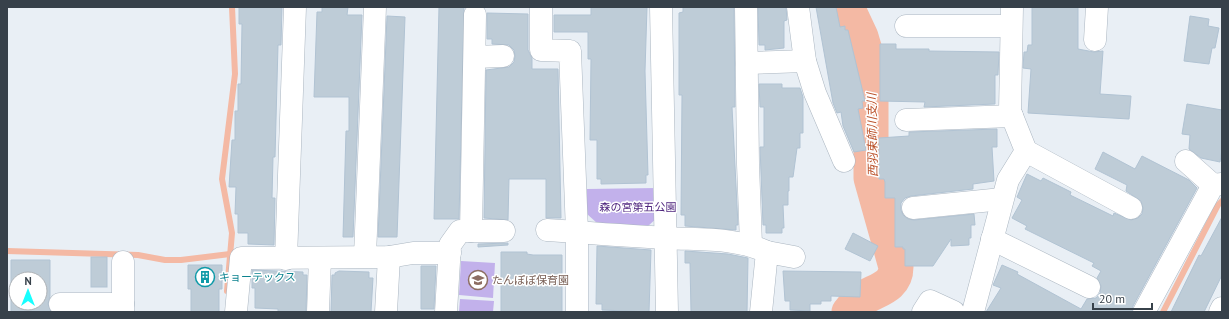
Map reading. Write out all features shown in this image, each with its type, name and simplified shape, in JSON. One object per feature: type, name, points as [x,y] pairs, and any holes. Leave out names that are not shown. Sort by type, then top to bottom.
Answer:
[{"type":"street","points":[[286,259],[295,7]]},
{"type":"street","points":[[365,256],[375,7]]},
{"type":"street","points":[[541,7],[540,50],[570,51],[577,232],[577,312]]},
{"type":"street","points":[[661,7],[667,312]]},
{"type":"street","points":[[746,7],[748,164],[759,248],[761,312]]},
{"type":"street","points":[[798,7],[805,61],[815,93],[844,161]]},
{"type":"street","points":[[1095,40],[1097,7]]},
{"type":"street","points":[[471,231],[475,15]]},
{"type":"street","points":[[906,26],[1012,17],[1010,111],[1026,152],[1131,208]]},
{"type":"street","points":[[475,57],[503,56]]},
{"type":"street","points":[[747,63],[805,61]]},
{"type":"street","points":[[906,120],[1012,116]]},
{"type":"street","points":[[973,312],[1008,180],[1026,152]]},
{"type":"street","points":[[1144,312],[1217,185],[1186,161]]},
{"type":"street","points":[[913,208],[1002,199]]},
{"type":"street","points":[[547,230],[666,238],[706,238],[759,248],[794,257]]},
{"type":"street","points":[[446,312],[450,245],[460,231],[504,231]]},
{"type":"street","points":[[992,239],[1089,287]]},
{"type":"street","points":[[236,312],[241,258],[286,259],[365,256],[389,257],[413,253],[450,253]]},
{"type":"street","points":[[386,312],[389,257]]},
{"type":"street","points":[[318,312],[320,258]]},
{"type":"street","points":[[60,304],[123,308],[123,262]]},
{"type":"street","points":[[923,312],[930,301],[954,312]]},
{"type":"street","points":[[1220,312],[1222,308]]},
{"type":"green space","name":"森の宮第五公園","points":[[657,188],[658,217],[648,226],[597,223],[587,214],[587,189]]},
{"type":"green space","points":[[461,261],[495,263],[493,298],[459,295]]},
{"type":"green space","points":[[460,299],[494,301],[493,312],[459,312]]},
{"type":"building","points":[[239,7],[282,7],[281,45],[278,45],[275,157],[273,157],[272,198],[275,198],[274,245],[248,244],[248,233],[238,233],[238,214],[235,214],[236,187],[229,187],[232,140],[235,140],[235,111],[238,111],[238,84],[241,84],[242,24],[239,24]]},
{"type":"building","points":[[322,7],[348,7],[347,15],[362,15],[353,237],[343,237],[346,131],[349,131],[349,97],[314,97],[317,12],[322,12]]},
{"type":"building","points":[[439,7],[464,7],[459,219],[434,219]]},
{"type":"building","points":[[591,7],[647,7],[645,71],[648,175],[646,175],[646,183],[601,184],[601,179],[597,179],[597,140],[590,140],[591,59],[588,59],[588,32],[554,32],[554,15],[591,15]]},
{"type":"building","points":[[683,7],[734,7],[735,107],[732,107],[738,225],[736,225],[736,230],[685,226],[685,215],[681,215],[682,95],[679,95],[679,13],[683,12]]},
{"type":"building","points":[[758,7],[786,7],[787,20],[784,21],[784,48],[765,50],[765,45],[759,45]]},
{"type":"building","points":[[816,7],[836,7],[840,27],[845,26],[845,30],[848,30],[865,101],[862,101],[863,108],[858,109],[866,150],[854,152],[843,126],[841,112],[837,113],[833,103]]},
{"type":"building","points":[[1032,7],[1078,7],[1078,49],[1094,52],[1103,51],[1100,94],[1131,96],[1129,119],[1028,113],[1031,69],[1023,68],[1024,52],[1027,52],[1028,45],[1032,45]]},
{"type":"building","points":[[487,13],[528,14],[528,50],[532,58],[532,69],[558,69],[561,218],[546,218],[546,179],[509,179],[508,220],[484,218],[486,70],[509,67],[514,62],[515,56],[514,50],[509,45],[492,44],[492,39],[487,39]]},
{"type":"building","points":[[387,16],[405,17],[397,237],[378,237]]},
{"type":"building","points":[[1190,16],[1209,19],[1208,26],[1219,28],[1215,48],[1212,48],[1209,64],[1184,61]]},
{"type":"building","points":[[880,44],[896,44],[896,49],[999,52],[998,75],[995,75],[995,104],[924,107],[925,102],[880,101]]},
{"type":"building","points":[[759,84],[782,84],[782,88],[800,88],[803,97],[803,133],[800,133],[800,148],[797,148],[793,177],[789,177],[788,205],[783,205],[784,228],[782,228],[782,233],[766,233],[766,225],[763,225],[760,147],[764,147],[764,107],[760,107]]},
{"type":"building","points":[[1187,104],[1222,110],[1222,150],[1220,162],[1201,158],[1189,149],[1190,135],[1182,134]]},
{"type":"building","points":[[997,129],[997,147],[992,147],[994,181],[973,184],[973,189],[911,196],[905,198],[901,203],[903,215],[908,219],[914,220],[974,214],[975,225],[971,225],[971,238],[969,238],[969,245],[951,246],[951,239],[933,266],[905,266],[905,249],[903,249],[903,247],[895,247],[895,198],[885,198],[885,182],[884,179],[879,179],[879,138],[909,136],[909,132]]},
{"type":"building","points":[[1103,152],[1135,169],[1142,156],[1189,180],[1197,188],[1133,306],[1132,312],[986,312],[1001,288],[993,285],[1002,265],[1018,272],[1017,274],[1081,309],[1087,299],[1096,298],[1100,293],[1101,286],[1097,278],[1101,271],[1092,266],[1094,263],[1025,229],[1027,226],[1012,218],[1022,200],[1017,197],[1027,174],[1041,181],[1043,178],[1071,192],[1070,195],[1113,216],[1114,213],[1131,220],[1138,218],[1142,214],[1143,208],[1141,201],[1126,191],[1127,185],[1095,169]]},
{"type":"building","points":[[1222,217],[1222,275],[1204,312],[1171,312],[1199,255],[1201,256]]},
{"type":"building","points":[[853,233],[878,246],[870,261],[845,249]]},
{"type":"building","points":[[508,243],[508,245],[478,247],[478,244]]},
{"type":"building","points":[[597,246],[651,250],[649,312],[602,310],[602,304],[596,304]]},
{"type":"building","points":[[685,251],[728,254],[748,258],[747,312],[691,312],[690,263],[685,263]]},
{"type":"building","points":[[501,252],[527,252],[527,254],[533,255],[562,255],[562,312],[501,312]]},
{"type":"building","points":[[91,257],[107,257],[107,287],[91,287]]},
{"type":"building","points":[[11,260],[50,260],[50,296],[48,304],[48,271],[11,271]]},
{"type":"building","points":[[188,265],[222,265],[222,289],[219,289],[219,312],[191,312],[191,289],[188,289]]},
{"type":"building","points":[[421,266],[436,266],[434,309],[421,309]]},
{"type":"building","points":[[252,270],[303,272],[303,275],[307,275],[306,312],[278,312],[278,309],[255,308],[255,288],[252,288]]},
{"type":"building","points":[[339,271],[369,272],[369,278],[373,278],[371,312],[331,312],[332,275],[335,275],[335,273]]},
{"type":"building","points":[[783,271],[861,272],[860,297],[831,296],[831,301],[821,301],[821,304],[810,304],[810,311],[790,310],[790,301],[785,301]]},
{"type":"building","points":[[48,304],[51,312],[11,311],[48,311]]},
{"type":"waterway","points":[[227,291],[232,233],[222,179],[235,74],[232,7]]},
{"type":"waterway","name":"西羽束師川支川","points":[[847,7],[861,37],[871,71],[871,178],[896,267],[895,275],[887,285],[863,298],[849,312]]},
{"type":"waterway","points":[[1163,312],[1218,205],[1222,201]]},
{"type":"waterway","points":[[7,251],[138,255],[165,260],[181,260],[230,254]]},
{"type":"place","name":"キョーテックス","points":[[205,277]]},
{"type":"place","name":"たんぽぽ保育園","points":[[478,280]]}]
